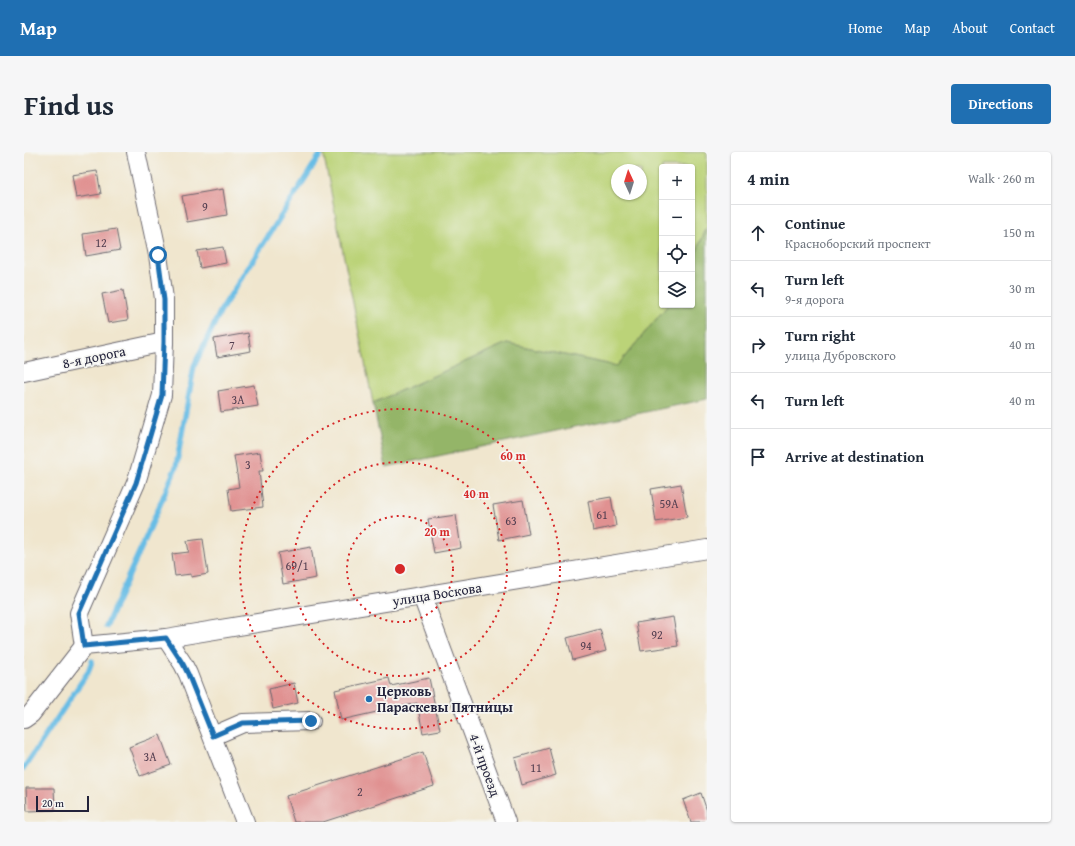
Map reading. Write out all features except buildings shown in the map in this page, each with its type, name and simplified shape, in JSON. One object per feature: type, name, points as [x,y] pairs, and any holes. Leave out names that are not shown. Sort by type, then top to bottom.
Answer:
[{"type":"street","points":[[24,719],[31,714],[84,646],[79,613],[136,483],[162,395],[164,300],[158,255],[136,152]]},
{"type":"street","name":"8-я дорога","points":[[24,372],[164,342]]},
{"type":"street","name":"улица Воскова","points":[[84,646],[166,638],[707,549]]},
{"type":"street","name":"4-й проезд","points":[[422,596],[506,822]]},
{"type":"street","points":[[166,638],[186,669],[245,822]]},
{"type":"street","points":[[213,736],[243,723],[311,721]]},
{"type":"green space","points":[[323,152],[707,152],[707,227],[695,255],[695,164],[659,164],[659,308],[665,308],[617,366],[507,343],[373,403]]},
{"type":"green space","points":[[707,227],[707,399],[386,467],[373,403],[507,343],[617,366],[665,308],[695,308],[695,255]]},
{"type":"waterway","points":[[106,626],[176,467],[194,366],[221,310],[322,152]]},
{"type":"waterway","points":[[24,768],[88,672],[92,661]]},
{"type":"place","name":"Церковь Параскевы Пятницы","points":[[369,699]]},
{"type":"route","points":[[158,255],[164,300],[162,395],[136,483],[79,613],[84,646],[166,638],[188,674],[213,736],[243,723],[311,721]]}]
